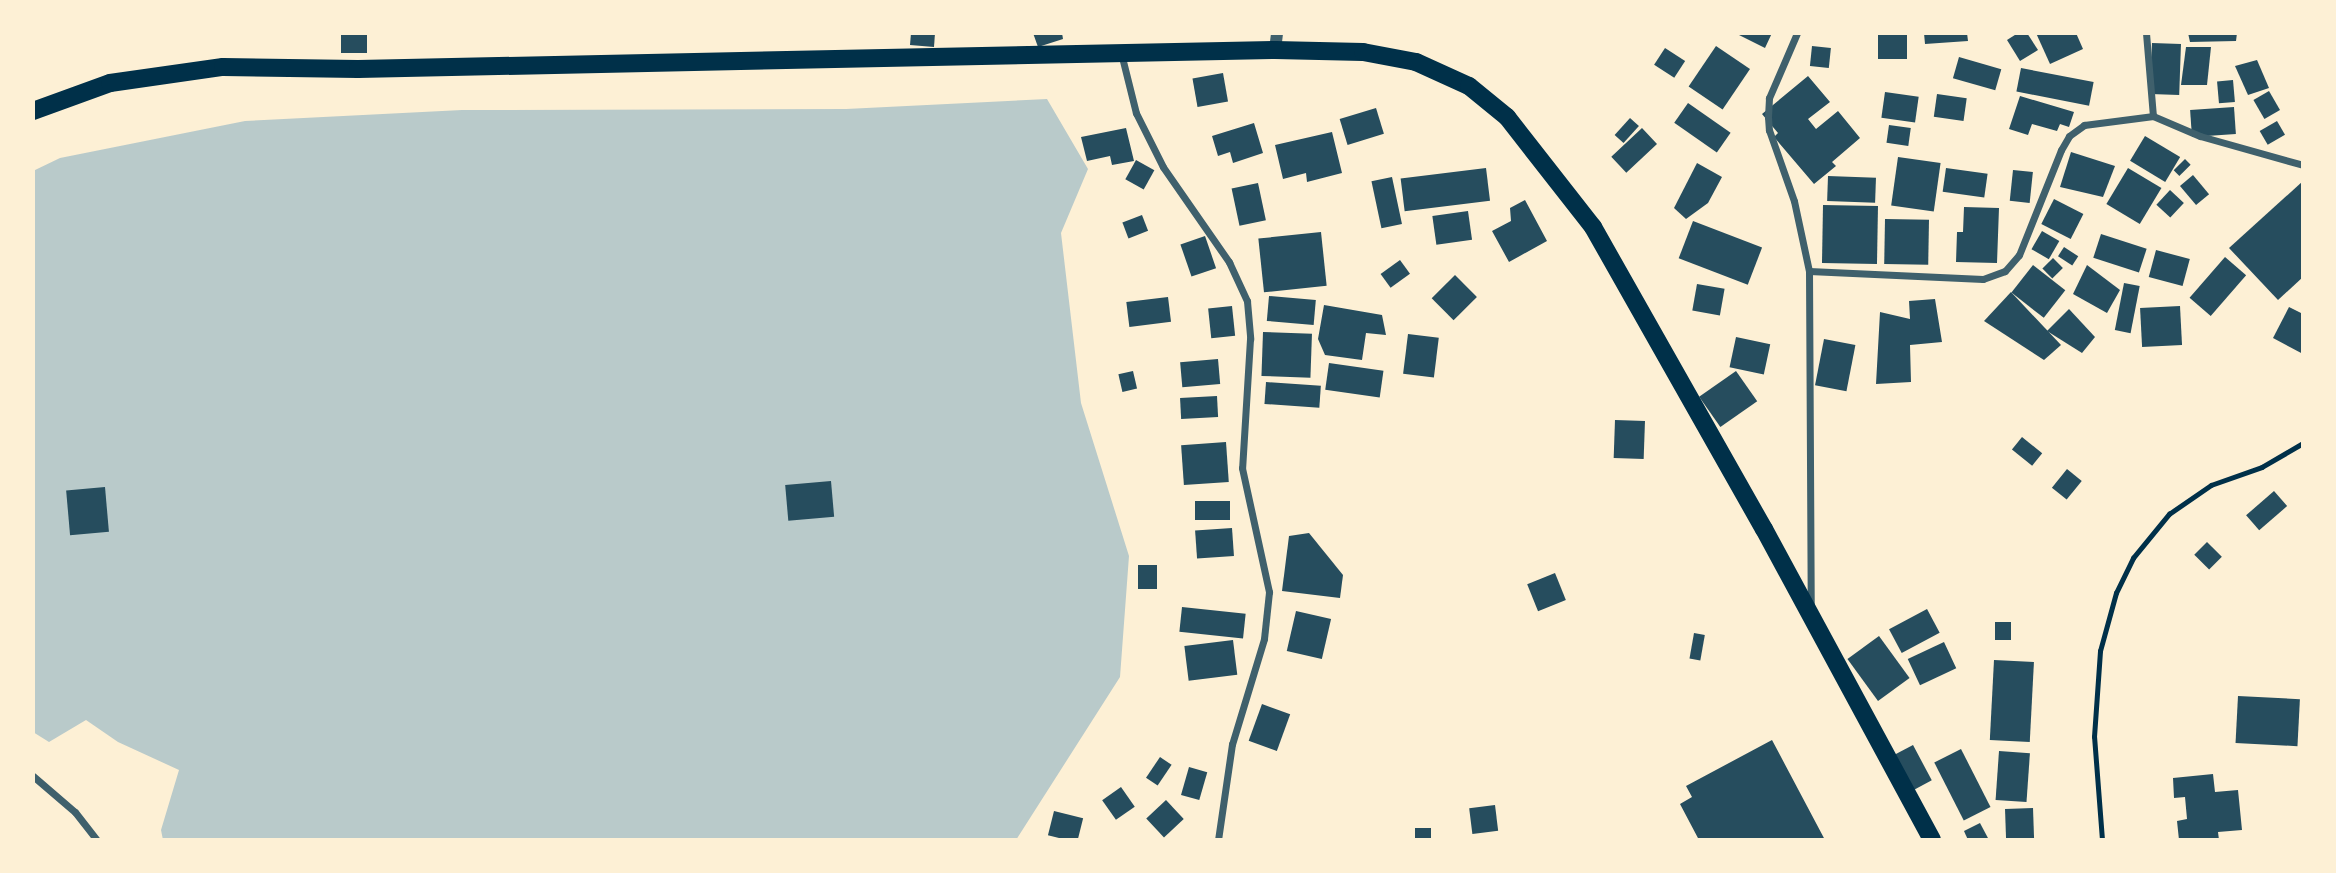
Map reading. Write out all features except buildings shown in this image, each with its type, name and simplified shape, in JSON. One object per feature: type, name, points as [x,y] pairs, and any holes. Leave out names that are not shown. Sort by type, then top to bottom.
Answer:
[{"type":"main road","points":[[33,111],[110,83],[223,67],[358,69],[1121,53],[1276,42],[1363,52],[1416,62],[1469,86],[1507,117],[1592,227],[1765,529],[1811,620],[1932,840]]},
{"type":"street","points":[[1797,33],[1769,98],[1768,117],[1769,130],[1794,201],[1809,271],[1811,620]]},
{"type":"street","points":[[2146,33],[2153,116]]},
{"type":"street","points":[[1121,53],[1136,113],[1163,167],[1229,262],[1247,301],[1250,339],[1242,468],[1269,593],[1264,639],[1232,744],[1218,840]]},
{"type":"street","points":[[1809,271],[1983,279],[2005,271],[2019,255],[2069,136],[2084,125],[2153,116],[2200,136],[2303,165]]},
{"type":"street","points":[[33,776],[75,812],[97,840]]},
{"type":"path","points":[[2102,840],[2094,737],[2100,651],[2116,593],[2133,558],[2169,514],[2211,485],[2262,467],[2303,443]]},
{"type":"shaded area","points":[[1047,99],[1088,169],[1061,233],[1081,403],[1129,556],[1120,677],[1016,840],[163,840],[161,830],[179,770],[118,742],[86,720],[49,742],[33,732],[33,171],[60,158],[245,121],[462,110],[846,109]]}]
